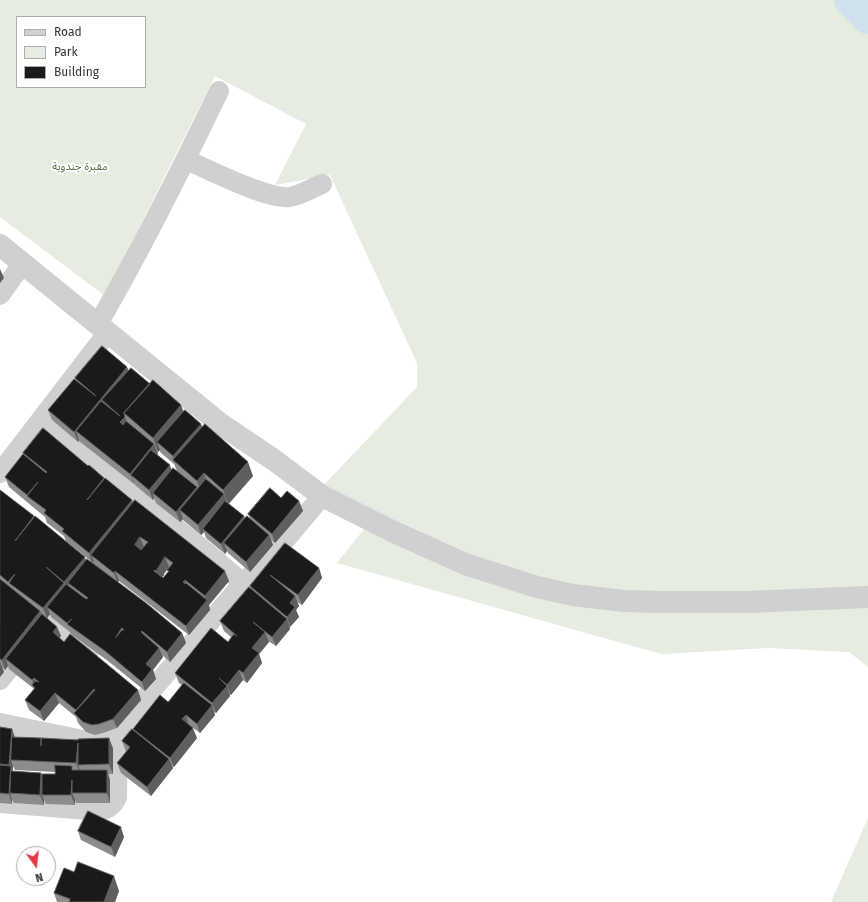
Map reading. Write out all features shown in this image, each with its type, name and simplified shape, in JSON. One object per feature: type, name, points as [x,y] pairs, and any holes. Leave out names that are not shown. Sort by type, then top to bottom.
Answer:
[{"type":"street","points":[[0,473],[40,422],[103,328],[122,282],[186,160],[219,91]]},
{"type":"street","points":[[186,160],[231,180],[275,195],[290,197],[322,184]]},
{"type":"street","points":[[0,245],[222,425],[274,460],[322,496],[392,531],[464,564],[537,587],[624,601],[747,602],[868,597]]},
{"type":"street","points":[[0,296],[23,263]]},
{"type":"street","points":[[40,422],[139,508],[200,547],[243,583]]},
{"type":"street","points":[[0,803],[100,811],[107,810],[115,802],[117,797],[118,730],[138,694],[185,639],[281,545],[322,496]]},
{"type":"street","points":[[2,672],[77,582]]},
{"type":"street","points":[[0,585],[101,665]]},
{"type":"street","points":[[0,723],[88,741],[104,737],[118,730]]},
{"type":"green space","name":"مقبرة جندوبة","points":[[0,0],[868,0],[868,667],[849,652],[768,648],[661,654],[337,563],[372,519],[320,489],[417,387],[417,363],[330,175],[275,185],[306,124],[215,76],[105,296],[0,217]]},
{"type":"green space","points":[[868,818],[868,902],[831,902]]},
{"type":"building","points":[[102,346],[127,367],[74,432],[48,410],[74,379],[96,396],[75,378]]},
{"type":"building","points":[[131,368],[150,384],[124,413],[125,417],[120,422],[123,425],[126,421],[154,444],[130,474],[76,431],[101,401],[120,416],[102,400]]},
{"type":"building","points":[[153,380],[181,405],[153,438],[124,413]]},
{"type":"building","points":[[185,410],[201,424],[173,456],[157,442]]},
{"type":"building","points":[[205,424],[248,462],[223,490],[204,473],[197,481],[173,460]]},
{"type":"building","points":[[43,428],[104,478],[87,500],[105,478],[132,500],[89,553],[62,531],[64,529],[44,513],[46,510],[27,496],[38,482],[27,495],[5,477],[23,454],[46,473],[47,472],[23,453]]},
{"type":"building","points":[[151,450],[170,465],[149,490],[131,475]]},
{"type":"building","points":[[173,468],[197,487],[176,512],[153,493]]},
{"type":"building","points":[[206,479],[224,494],[198,525],[180,510]]},
{"type":"building","points":[[270,488],[281,498],[287,491],[299,501],[272,534],[248,514]]},
{"type":"building","points":[[0,490],[34,516],[15,541],[35,516],[85,557],[64,582],[46,567],[64,583],[43,608],[9,583],[15,574],[8,582],[0,575]]},
{"type":"building","points":[[135,500],[225,571],[205,596],[185,580],[183,582],[207,600],[186,626],[115,571],[114,573],[91,555]],"holes":[[[140,537],[148,542],[141,550],[135,545]],[[165,557],[173,563],[163,578],[154,570],[156,571]]]},
{"type":"building","points":[[225,501],[244,516],[221,544],[203,529]]},
{"type":"building","points":[[247,516],[269,535],[246,562],[224,543]]},
{"type":"building","points":[[285,543],[319,568],[298,595],[270,575],[295,596],[290,603],[295,607],[287,617],[250,586]]},
{"type":"building","points":[[87,559],[146,603],[182,633],[167,652],[142,631],[141,632],[159,648],[146,664],[152,669],[142,682],[105,651],[67,624],[72,619],[67,623],[47,607],[66,584],[86,599],[88,598],[68,583]]},
{"type":"building","points":[[0,579],[40,611],[2,660],[0,659]]},
{"type":"building","points":[[249,587],[287,619],[272,637],[253,622],[265,632],[252,648],[259,653],[243,673],[239,670],[227,685],[219,678],[227,686],[212,703],[175,673],[211,628],[228,642],[234,634],[237,636],[220,621]]},
{"type":"building","points":[[42,614],[57,627],[53,632],[64,642],[70,634],[138,690],[113,719],[92,725],[83,722],[74,713],[95,690],[94,689],[76,710],[55,693],[40,711],[25,700],[35,688],[32,685],[35,681],[39,682],[34,678],[32,680],[6,659]]},
{"type":"building","points":[[184,683],[212,705],[197,724],[186,715],[182,719],[193,728],[170,758],[133,729],[160,695],[168,702]]},
{"type":"building","points":[[0,727],[12,729],[9,765],[0,764]]},
{"type":"building","points":[[132,729],[169,759],[147,787],[117,763],[130,747],[122,741]]},
{"type":"building","points":[[12,737],[78,740],[109,738],[109,764],[78,765],[78,743],[76,763],[11,760]]},
{"type":"building","points":[[0,765],[11,766],[9,794],[0,793]]},
{"type":"building","points":[[55,765],[72,766],[72,770],[107,770],[107,793],[72,793],[72,780],[71,795],[42,795],[42,774],[55,774]]},
{"type":"building","points":[[11,771],[41,773],[40,795],[10,793]]},
{"type":"building","points":[[88,811],[121,827],[111,847],[78,831]]},
{"type":"building","points":[[78,862],[114,876],[104,902],[69,902],[70,899],[54,893],[64,868],[74,872]]},
{"type":"waterway","points":[[851,0],[868,17]]}]
